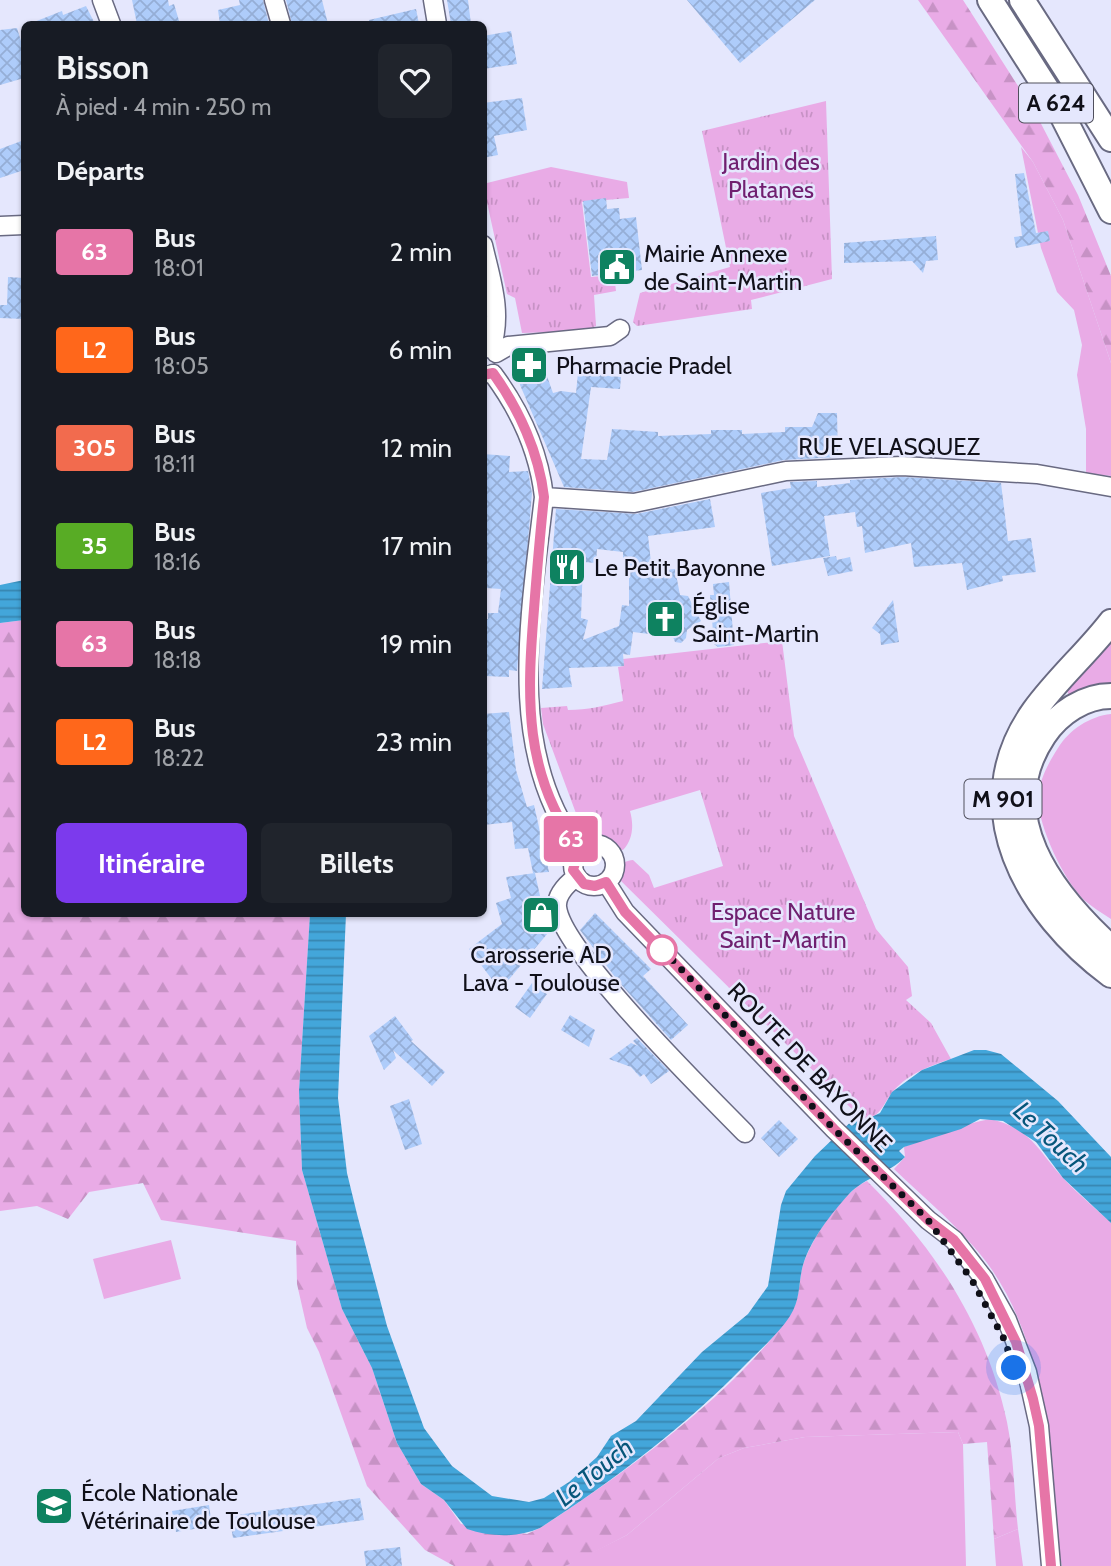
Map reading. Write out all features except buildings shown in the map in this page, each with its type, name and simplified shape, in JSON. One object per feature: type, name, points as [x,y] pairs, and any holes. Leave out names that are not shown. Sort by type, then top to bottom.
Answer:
[{"type":"highway","name":"A 624","points":[[990,0],[1059,107],[1111,211]]},
{"type":"highway","name":"A 624","points":[[1023,0],[1111,139]]},
{"type":"highway","name":"M 901","points":[[1111,622],[1034,711],[1007,762],[1002,791],[1006,829],[1017,861],[1035,894],[1071,941],[1111,975]]},
{"type":"highway","name":"M 901","points":[[1111,696],[1082,703],[1061,715],[1031,754],[1022,786],[1024,821],[1036,855],[1059,893],[1111,948]]},
{"type":"street","points":[[102,0],[110,21]]},
{"type":"street","points":[[274,0],[280,21]]},
{"type":"street","points":[[433,0],[436,21]]},
{"type":"street","points":[[0,226],[21,225]]},
{"type":"street","points":[[487,264],[497,311],[497,328],[490,350]]},
{"type":"street","points":[[490,350],[610,336],[620,329]]},
{"type":"street","points":[[490,350],[500,364],[488,374],[532,445],[544,497],[529,670],[530,730],[559,822],[579,849]]},
{"type":"street","name":"RUE VELASQUEZ","points":[[544,497],[634,503],[786,471],[902,466],[1037,474],[1111,487]]},
{"type":"street","points":[[596,844],[611,853],[615,867],[606,882],[590,886],[576,877],[573,863],[579,849],[596,844]]},
{"type":"street","points":[[576,877],[559,895],[557,905],[560,917],[574,941],[608,987],[746,1133]]},
{"type":"street","name":"ROUTE DE BAYONNE","points":[[606,882],[625,912],[834,1129],[928,1220],[954,1240],[985,1279],[1020,1352],[1039,1426],[1051,1566]]},
{"type":"street","name":"ROUTE DE BAYONNE","points":[[928,1220],[972,1280],[1004,1339],[1014,1368],[1030,1441],[1041,1566]]},
{"type":"green space","points":[[918,0],[963,0],[1036,114],[1078,195],[1111,276],[1111,363],[1063,220],[1033,162]]},
{"type":"green space","name":"Jardin des Platanes","points":[[826,101],[832,279],[751,300],[752,309],[637,326],[633,322],[640,293],[730,267],[702,131]]},
{"type":"green space","points":[[1021,147],[1033,162],[1063,220],[1111,363],[1111,476],[1086,473],[1086,429],[1077,375],[1082,345],[1074,310],[1057,292],[1041,248]]},
{"type":"green space","points":[[551,167],[627,182],[629,198],[582,202],[591,277],[614,275],[616,291],[594,295],[596,326],[584,331],[522,333],[515,298],[507,294],[487,202],[487,183]]},
{"type":"green space","points":[[21,620],[21,917],[310,917],[299,1091],[302,1170],[342,1309],[372,1368],[397,1443],[421,1484],[444,1500],[461,1524],[527,1534],[540,1528],[639,1460],[705,1406],[736,1377],[787,1319],[796,1301],[805,1258],[811,1246],[837,1207],[867,1181],[915,1234],[936,1262],[972,1322],[986,1354],[1007,1422],[1018,1529],[994,1539],[987,1442],[963,1444],[958,1432],[805,1437],[744,1448],[719,1458],[627,1535],[565,1566],[454,1566],[425,1550],[367,1486],[319,1352],[307,1328],[297,1284],[296,1241],[161,1220],[143,1183],[89,1192],[68,1219],[37,1206],[0,1211],[0,623]]},
{"type":"green space","points":[[1111,638],[1111,687],[1070,699],[1066,687]]},
{"type":"green space","name":"Espace Nature Saint-Martin","points":[[782,641],[794,736],[876,929],[908,967],[912,996],[906,1000],[931,1023],[951,1059],[922,1070],[903,1082],[878,1113],[868,1120],[862,1119],[620,880],[623,864],[633,860],[649,875],[654,888],[723,866],[700,790],[630,811],[632,832],[623,850],[592,839],[584,835],[543,724],[541,708],[567,706],[568,710],[582,709],[623,701],[618,667],[624,666],[623,659]]},
{"type":"green space","points":[[1111,714],[1111,919],[1084,900],[1068,880],[1047,838],[1038,798],[1045,772],[1063,741],[1088,721]]},
{"type":"green space","points":[[990,1119],[1013,1127],[1029,1138],[1069,1184],[1111,1223],[1111,1566],[1062,1566],[1047,1423],[1035,1369],[1017,1316],[991,1268],[974,1247],[894,1169],[905,1157],[904,1147]]},
{"type":"green space","points":[[171,1240],[181,1279],[104,1299],[93,1259]]},
{"type":"green space","points":[[958,1432],[963,1444],[966,1566],[565,1566],[627,1535],[719,1458],[744,1448],[805,1437]]},
{"type":"green space","points":[[1018,1529],[1023,1566],[996,1566],[994,1539]]},
{"type":"water","points":[[21,581],[21,620],[0,623],[0,585]]},
{"type":"water","name":"Le Touch","points":[[310,917],[346,917],[338,1098],[347,1173],[357,1214],[387,1326],[424,1428],[452,1466],[492,1496],[529,1502],[544,1498],[569,1482],[597,1457],[611,1436],[636,1421],[702,1352],[748,1314],[768,1286],[781,1205],[786,1191],[815,1156],[858,1115],[865,1120],[880,1113],[892,1092],[922,1070],[974,1050],[1001,1054],[1058,1101],[1111,1157],[1111,1223],[1063,1178],[1036,1142],[1003,1121],[980,1119],[961,1129],[904,1147],[899,1151],[905,1157],[855,1188],[829,1218],[807,1255],[796,1303],[790,1316],[724,1386],[622,1471],[540,1528],[522,1534],[485,1534],[467,1529],[444,1500],[421,1484],[397,1443],[372,1368],[342,1309],[302,1170],[299,1091]]},
{"type":"bus line","name":"63","points":[[487,375],[493,373],[502,385],[529,437],[541,471],[544,497],[529,670],[530,730],[545,785],[559,822],[579,849],[573,863],[576,877],[590,886],[606,882],[625,912],[834,1129],[928,1220],[954,1240],[985,1279],[1007,1320],[1027,1372],[1039,1426],[1046,1533],[1051,1566]]},
{"type":"place","name":"Mairie Annexe de Saint-Martin","points":[[617,267]]},
{"type":"place","name":"Pharmacie Pradel","points":[[529,365]]},
{"type":"place","name":"Le Petit Bayonne","points":[[567,567]]},
{"type":"place","name":"Église Saint-Martin","points":[[665,619]]},
{"type":"place","name":"Carosserie AD Lava - Toulouse","points":[[541,915]]},
{"type":"place","name":"École Nationale Vétérinaire de Toulouse","points":[[54,1506]]},
{"type":"route","points":[[662,950],[659,946],[834,1129],[928,1220],[972,1280],[1004,1339],[1014,1368]]}]
